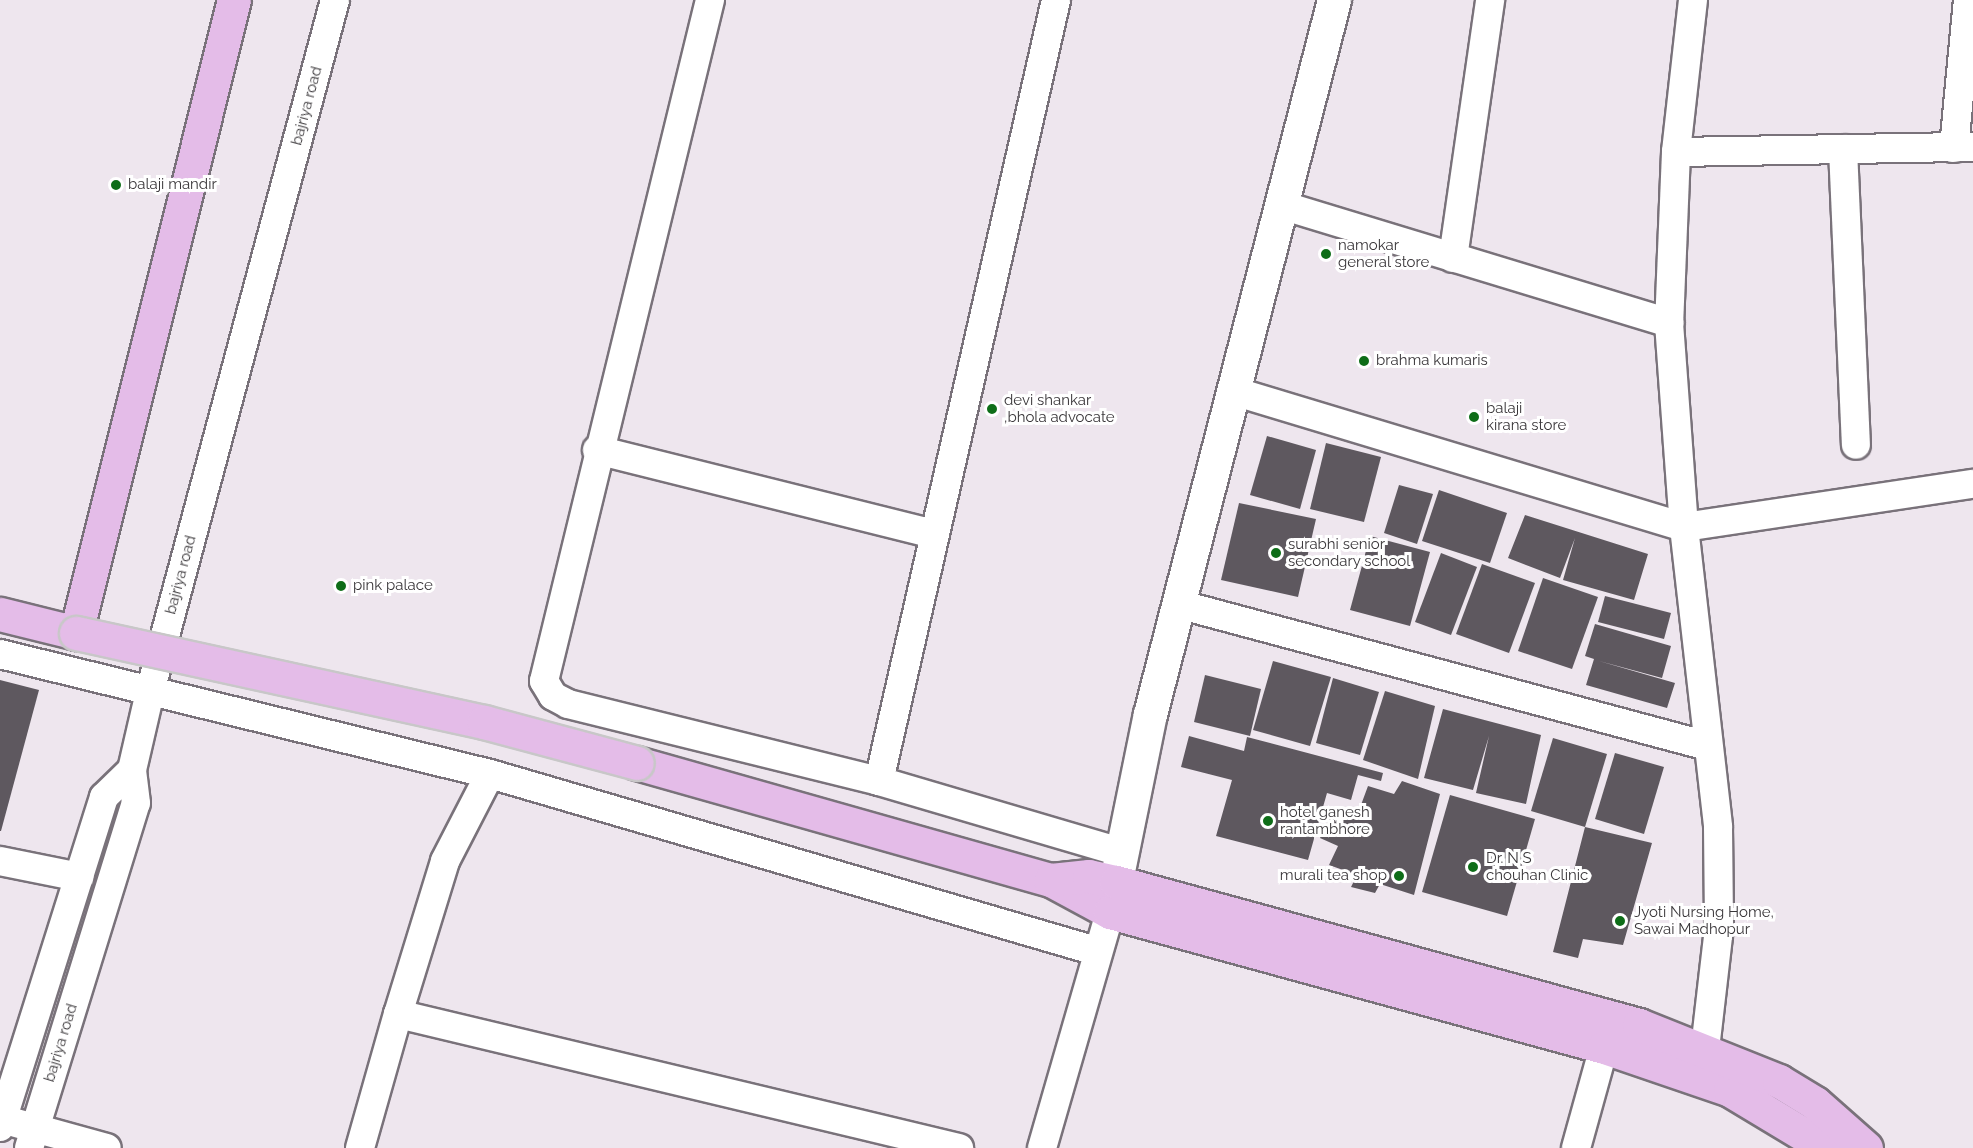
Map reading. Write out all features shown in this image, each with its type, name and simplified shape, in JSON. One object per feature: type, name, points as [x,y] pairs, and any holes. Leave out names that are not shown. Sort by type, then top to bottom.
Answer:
[{"type":"highway","points":[[76,633],[234,0]]},
{"type":"highway","points":[[0,614],[76,633],[484,722],[1051,880],[1089,876],[1116,882],[1538,995],[1705,1049],[1779,1081],[1823,1109],[1866,1148]]},
{"type":"highway","points":[[1116,882],[1730,1090],[1826,1148]]},
{"type":"street","name":"bajriya road","points":[[32,1138],[136,803],[132,770],[151,688],[335,0]]},
{"type":"street","points":[[710,0],[545,661],[544,681],[554,696],[879,781],[1116,882]]},
{"type":"street","points":[[879,781],[1056,0]]},
{"type":"street","points":[[1042,1148],[1116,882],[1178,604],[1334,0]]},
{"type":"street","points":[[1453,258],[1490,0]]},
{"type":"street","points":[[1693,0],[1676,152],[1669,323],[1684,527],[1704,745],[1718,827],[1719,917],[1705,1049]]},
{"type":"street","points":[[1676,152],[1963,147],[1968,0]]},
{"type":"street","points":[[1844,149],[1856,445]]},
{"type":"street","points":[[1281,205],[1669,323]]},
{"type":"street","points":[[1233,391],[1684,527],[1973,484]]},
{"type":"street","points":[[597,450],[935,534]]},
{"type":"street","points":[[1178,604],[1704,745]]},
{"type":"street","points":[[0,654],[151,688],[490,774],[1096,951]]},
{"type":"street","points":[[107,1148],[32,1138],[1,1123],[104,796],[132,770]]},
{"type":"street","points":[[360,1148],[445,861],[490,774]]},
{"type":"street","points":[[0,861],[79,877]]},
{"type":"street","points":[[398,1014],[959,1148]]},
{"type":"street","points":[[1576,1148],[1604,1047]]},
{"type":"building","points":[[1267,436],[1316,450],[1300,509],[1250,495]]},
{"type":"building","points":[[1326,443],[1381,457],[1364,522],[1310,509]]},
{"type":"building","points":[[1399,485],[1433,494],[1417,544],[1384,533]]},
{"type":"building","points":[[1439,490],[1507,513],[1490,563],[1422,541]]},
{"type":"building","points":[[1239,503],[1316,519],[1298,597],[1221,580]]},
{"type":"building","points":[[1525,515],[1648,554],[1634,600],[1563,580],[1575,538],[1560,578],[1508,558]]},
{"type":"building","points":[[1370,536],[1430,552],[1410,626],[1350,610]]},
{"type":"building","points":[[1441,553],[1477,567],[1451,635],[1415,622]]},
{"type":"building","points":[[1482,564],[1535,583],[1509,653],[1456,634]]},
{"type":"building","points":[[1543,578],[1598,597],[1572,669],[1518,651]]},
{"type":"building","points":[[1605,596],[1671,613],[1664,639],[1598,622]]},
{"type":"building","points":[[1595,624],[1671,646],[1662,678],[1599,661],[1675,683],[1667,708],[1586,685],[1594,659],[1585,656]]},
{"type":"building","points":[[1273,661],[1331,677],[1310,746],[1253,730]]},
{"type":"building","points":[[1205,675],[1261,689],[1250,736],[1194,722]]},
{"type":"building","points":[[1333,678],[1379,692],[1360,755],[1316,743]]},
{"type":"building","points":[[0,680],[39,690],[1,831],[0,831]]},
{"type":"building","points":[[1385,691],[1435,706],[1418,779],[1363,760]]},
{"type":"building","points":[[1443,709],[1541,735],[1526,804],[1476,793],[1489,736],[1473,790],[1424,778]]},
{"type":"building","points":[[1189,736],[1244,751],[1247,737],[1383,773],[1381,781],[1358,775],[1351,800],[1327,793],[1308,860],[1216,836],[1232,780],[1181,767]]},
{"type":"building","points":[[1553,738],[1607,754],[1585,827],[1531,811]]},
{"type":"building","points":[[1615,753],[1664,767],[1644,834],[1595,819]]},
{"type":"building","points":[[1402,781],[1440,794],[1414,895],[1380,884],[1375,893],[1351,887],[1357,875],[1329,865],[1338,846],[1320,838],[1334,808],[1358,813],[1368,786],[1394,794]]},
{"type":"building","points":[[1450,795],[1535,819],[1507,916],[1422,892]]},
{"type":"building","points":[[1585,827],[1652,843],[1623,945],[1583,939],[1578,958],[1553,952]]},
{"type":"place","name":"balaji mandir","points":[[116,185]]},
{"type":"place","name":"namokar general store","points":[[1326,254]]},
{"type":"place","name":"brahma kumaris","points":[[1364,361]]},
{"type":"place","name":"devi shankar ,bhola advocate","points":[[992,409]]},
{"type":"place","name":"balaji kirana store","points":[[1474,417]]},
{"type":"place","name":"surabhi senior secondary school","points":[[1276,553]]},
{"type":"place","name":"pink palace","points":[[341,586]]},
{"type":"place","name":"hotel ganesh rantambhore","points":[[1268,821]]},
{"type":"place","name":"Dr. N S chouhan Clinic","points":[[1473,867]]},
{"type":"place","name":"murali tea shop","points":[[1399,876]]},
{"type":"place","name":"Jyoti Nursing Home, Sawai Madhopur","points":[[1620,921]]}]
